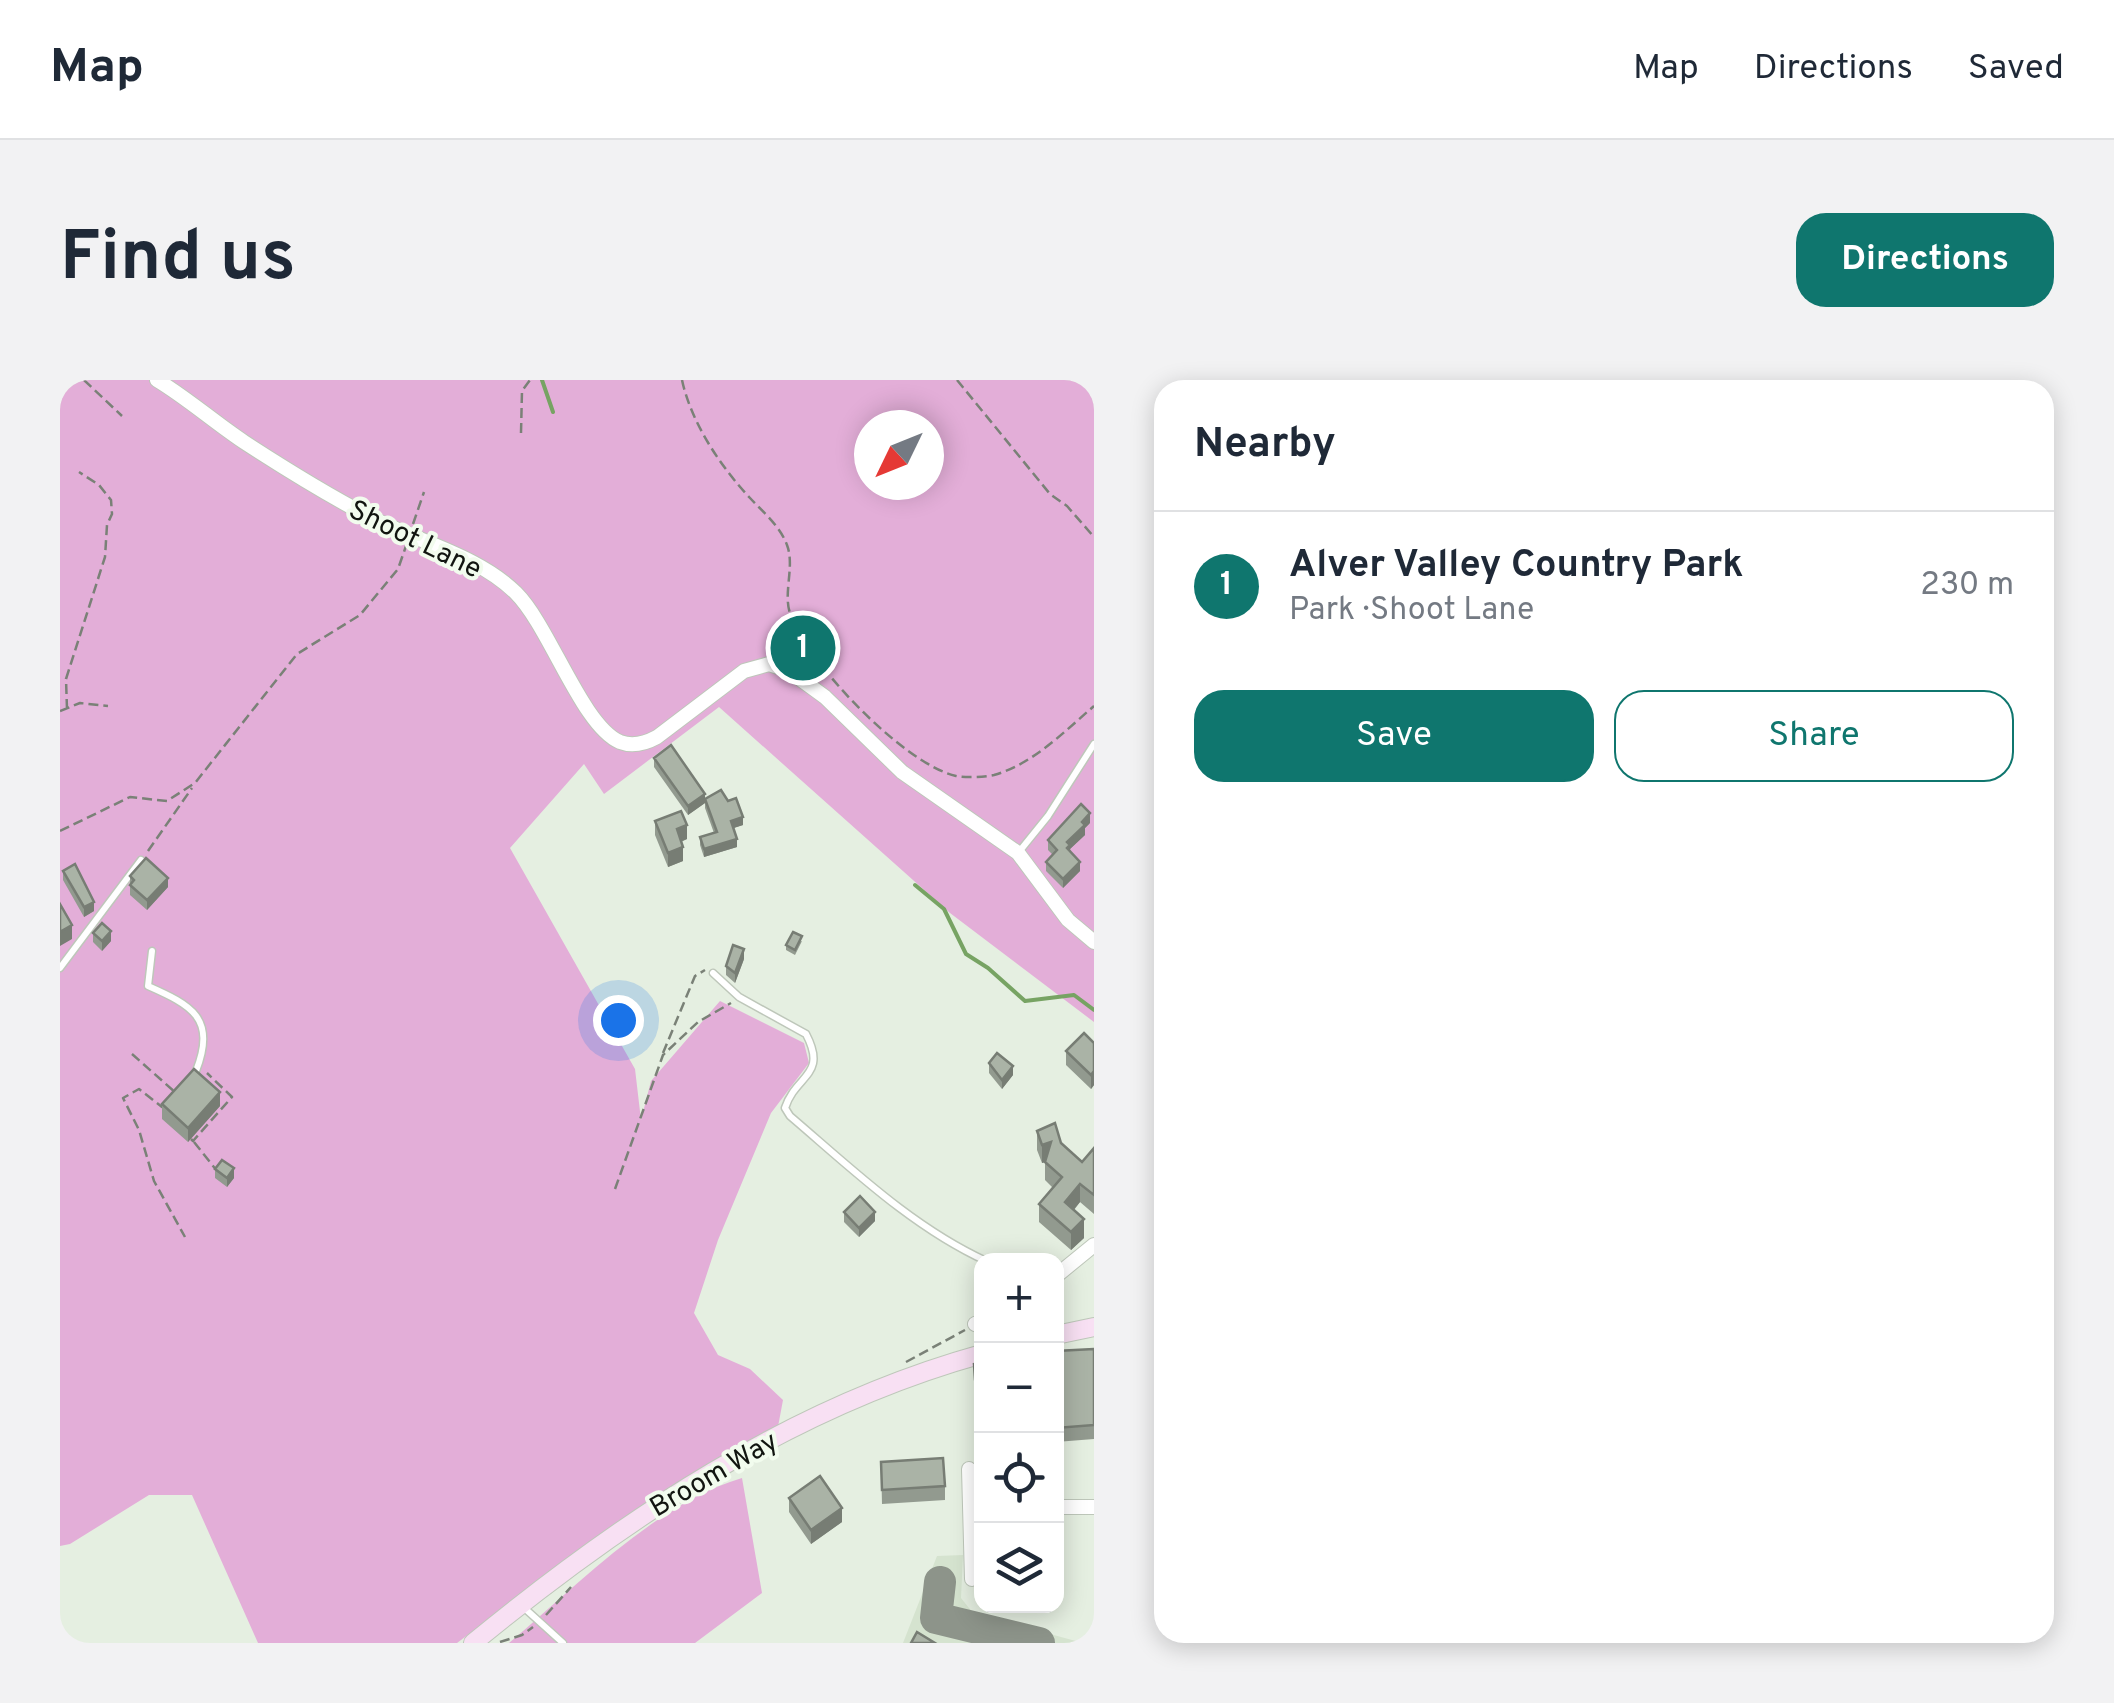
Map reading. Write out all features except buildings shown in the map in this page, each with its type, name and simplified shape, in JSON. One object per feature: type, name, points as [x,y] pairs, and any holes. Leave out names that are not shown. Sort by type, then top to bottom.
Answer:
[{"type":"main road","points":[[1064,1333],[1094,1327]]},
{"type":"main road","name":"Broom Way","points":[[473,1643],[641,1515],[708,1473],[797,1425],[974,1357]]},
{"type":"street","name":"Shoot Lane","points":[[157,380],[243,442],[310,483],[368,517],[480,568],[514,591],[554,647],[586,707],[620,742],[650,741],[744,671],[756,666],[780,666],[824,696],[902,772],[1018,853],[1054,904],[1094,942]]},
{"type":"street","points":[[1064,1269],[1094,1245]]},
{"type":"street","points":[[969,1470],[974,1497]]},
{"type":"street","points":[[1064,1508],[1094,1507]]},
{"type":"street","points":[[972,1579],[975,1523]]},
{"type":"lane","points":[[1018,853],[1048,816],[1094,744]]},
{"type":"lane","points":[[60,968],[141,860]]},
{"type":"lane","points":[[152,951],[148,986],[183,1002],[195,1011],[202,1024],[203,1055],[197,1068]]},
{"type":"lane","points":[[712,973],[742,999],[806,1034],[814,1050],[813,1068],[788,1099],[785,1108],[790,1116],[863,1181],[974,1255]]},
{"type":"lane","points":[[520,1604],[564,1643]]},
{"type":"path","points":[[84,380],[122,416]]},
{"type":"path","points":[[521,433],[522,391],[530,380]]},
{"type":"path","points":[[682,380],[690,414],[788,546],[789,611],[814,655],[857,708],[908,748],[956,776],[994,775],[1037,754],[1094,706]]},
{"type":"path","points":[[957,380],[1050,494],[1068,506],[1094,536]]},
{"type":"path","points":[[67,708],[65,688],[105,557],[107,525],[112,514],[110,500],[99,486],[79,472]]},
{"type":"path","points":[[141,860],[195,783],[297,654],[360,615],[398,569],[424,492]]},
{"type":"path","points":[[60,692],[65,688]]},
{"type":"path","points":[[60,711],[80,703],[108,706]]},
{"type":"path","points":[[60,830],[130,797],[167,801],[195,783]]},
{"type":"path","points":[[614,1189],[694,976],[702,970],[712,973]]},
{"type":"path","points":[[663,1055],[698,1022],[742,999]]},
{"type":"path","points":[[132,1054],[181,1098]]},
{"type":"path","points":[[197,1068],[232,1097],[192,1140],[219,1173]]},
{"type":"path","points":[[175,1092],[162,1106],[139,1089],[124,1098],[139,1130],[154,1181],[185,1237]]},
{"type":"path","points":[[496,1643],[522,1636],[572,1586]]},
{"type":"shaded area","points":[[60,380],[1094,380],[1094,1022],[950,913],[719,707],[604,794],[584,764],[510,848],[635,1069],[641,1120],[651,1081],[720,1001],[804,1043],[809,1063],[771,1113],[718,1240],[694,1313],[718,1355],[750,1369],[783,1400],[777,1432],[529,1589],[457,1643],[258,1643],[192,1495],[149,1495],[70,1544],[60,1546]]},
{"type":"shaded area","points":[[742,1478],[762,1593],[695,1643],[509,1643],[648,1526],[710,1490]]},
{"type":"shaded area","points":[[963,1555],[961,1598],[973,1613],[1083,1643],[903,1643],[937,1556]]},
{"type":"waterway","points":[[542,380],[553,412]]},
{"type":"waterway","points":[[915,885],[944,909],[966,954],[1025,1001],[1074,995],[1094,1010]]},
{"type":"taxiway","points":[[940,1582],[936,1618],[1039,1643]]},
{"type":"place","name":"Alver Valley Country Park","points":[[803,648]]}]
